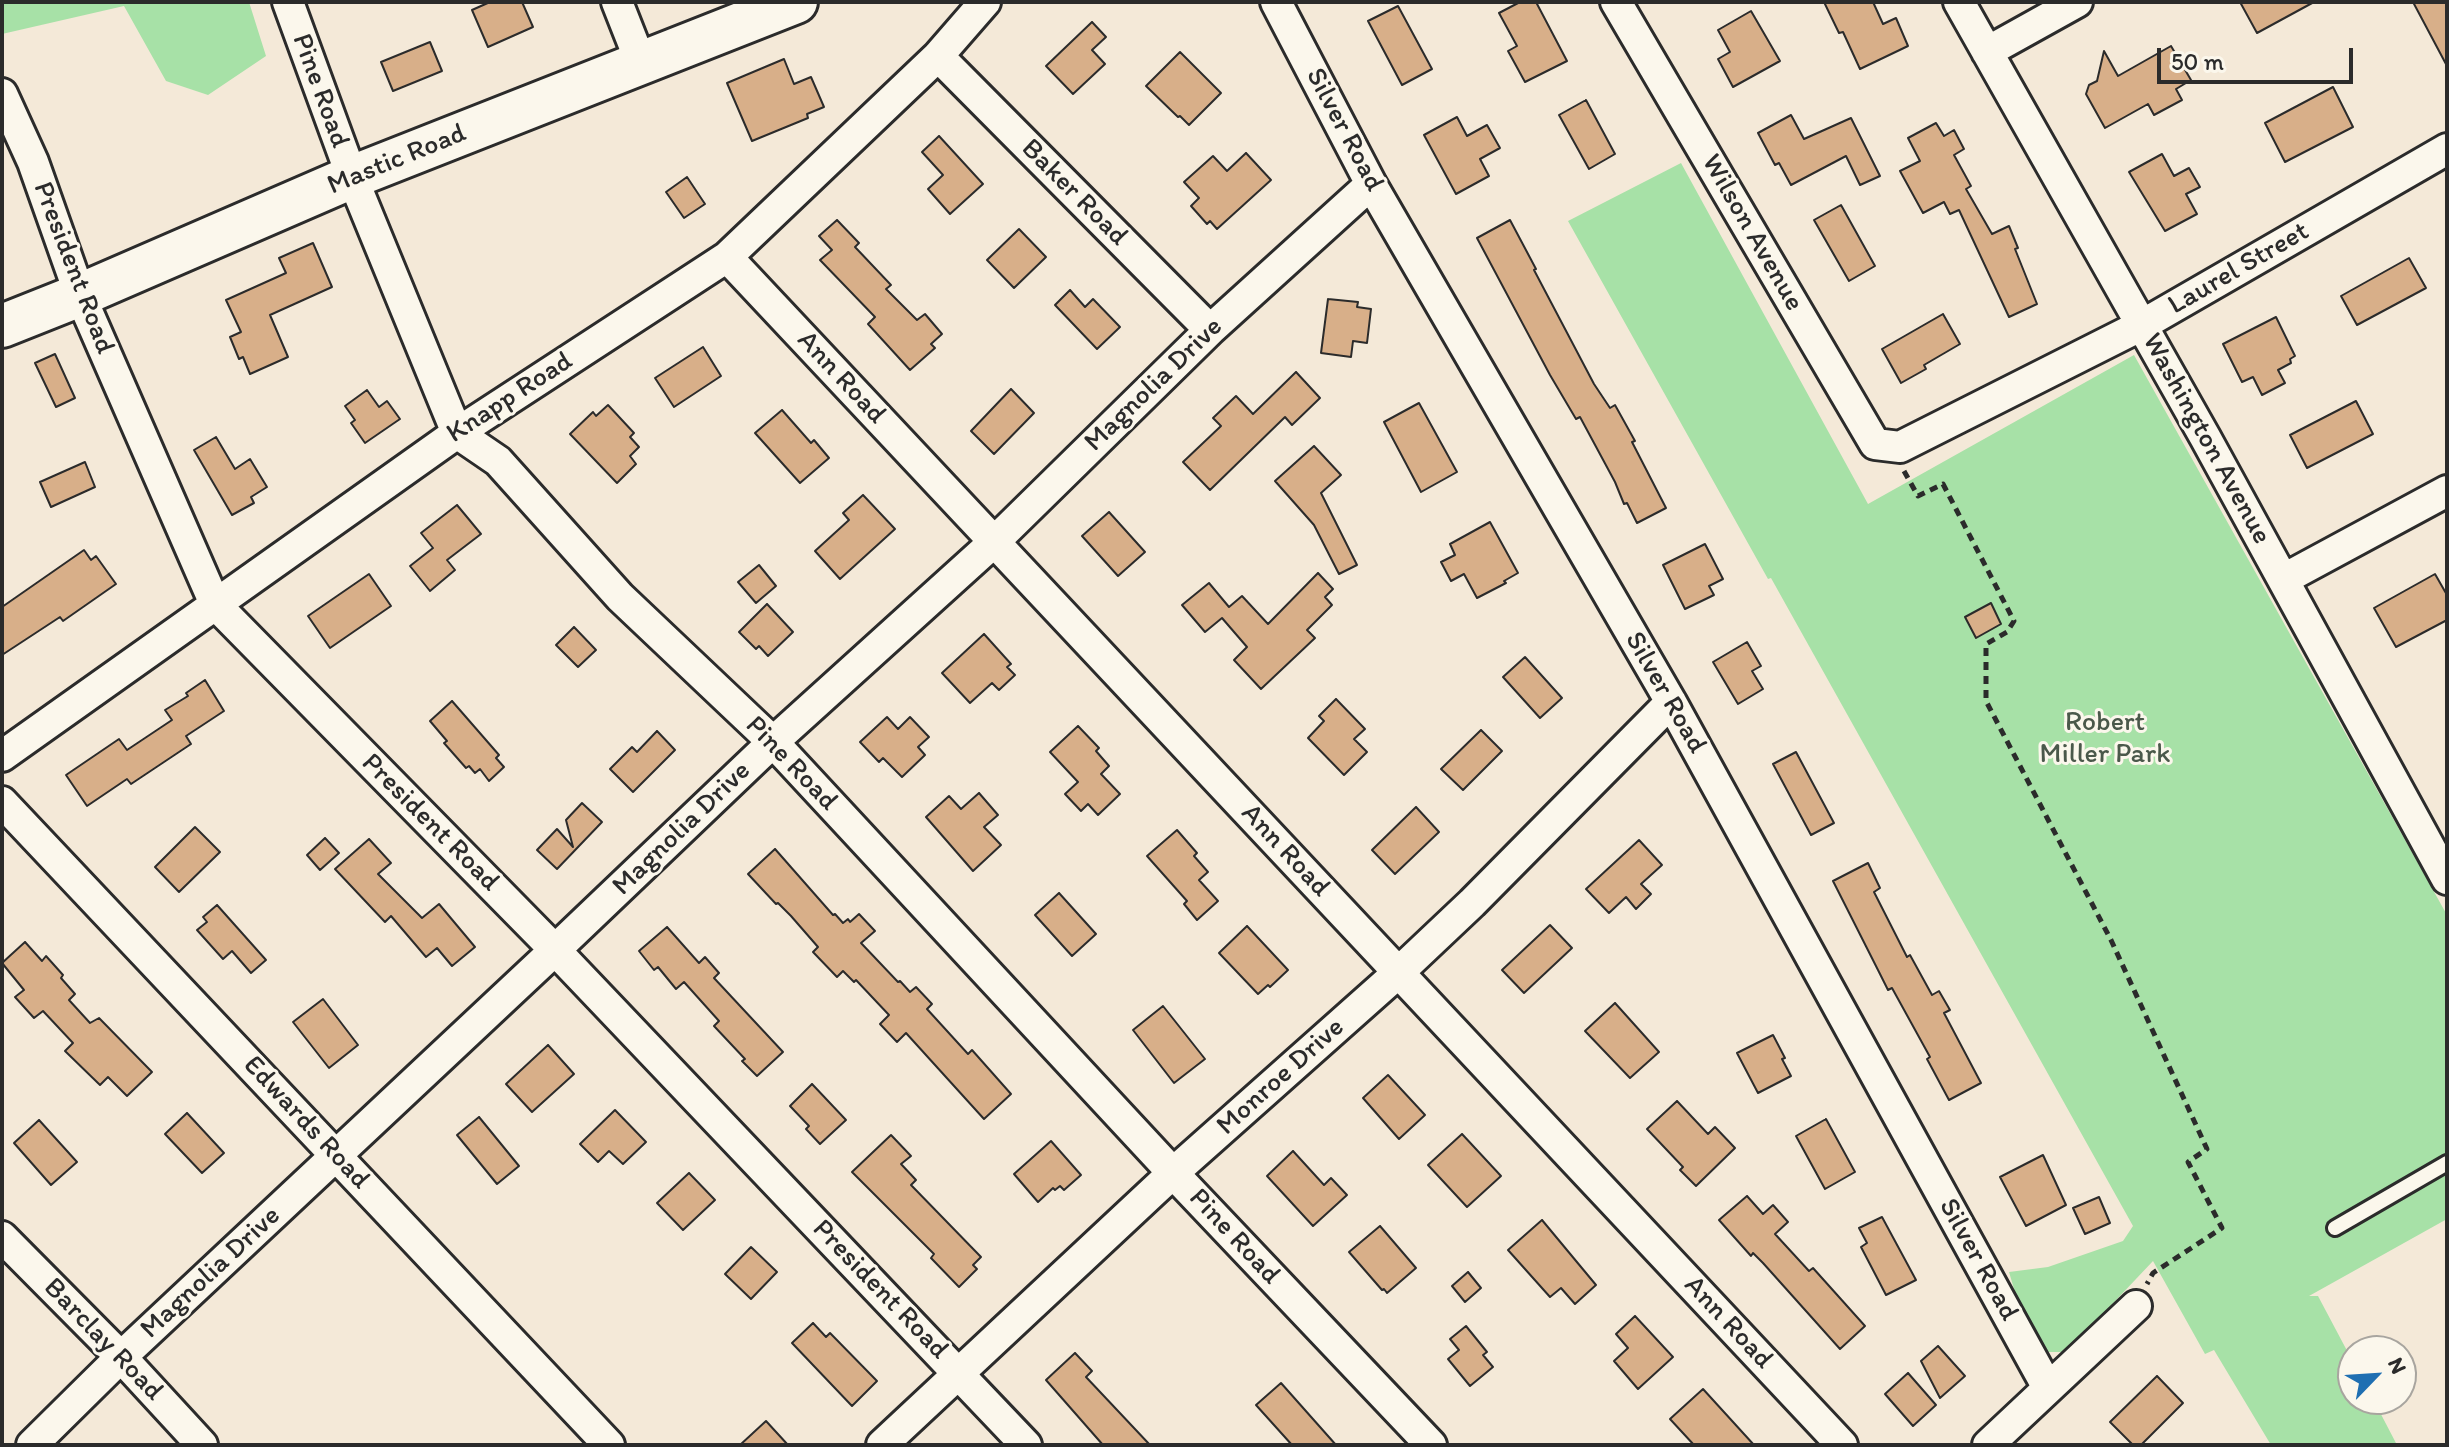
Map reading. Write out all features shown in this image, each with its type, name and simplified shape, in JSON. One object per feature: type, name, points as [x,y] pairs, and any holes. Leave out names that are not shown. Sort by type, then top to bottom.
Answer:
[{"type":"main road","name":"Mastic Road","points":[[2,326],[352,177],[796,2]]},
{"type":"street","name":"Pine Road","points":[[288,2],[352,177],[457,433],[498,461],[620,597],[773,742],[1173,1173],[1431,1445]]},
{"type":"street","points":[[617,2],[641,63]]},
{"type":"street","name":"Knapp Road","points":[[2,756],[457,433],[727,257],[938,56],[985,2]]},
{"type":"street","name":"Silver Road","points":[[1276,2],[1371,184],[1671,702],[2048,1388]]},
{"type":"street","name":"Wilson Avenue","points":[[1616,2],[1875,444],[1895,446]]},
{"type":"street","name":"Washington Avenue","points":[[1959,2],[2284,579],[2437,837],[2447,879]]},
{"type":"street","points":[[1987,52],[2077,2]]},
{"type":"street","name":"Baker Road","points":[[938,56],[1210,330]]},
{"type":"street","name":"President Road","points":[[2,94],[33,162],[80,295],[215,604],[555,950],[1026,1445]]},
{"type":"street","name":"Laurel Street","points":[[1895,446],[2142,325],[2447,149]]},
{"type":"street","name":"Magnolia Drive","points":[[32,1445],[121,1357],[773,742],[994,542],[1210,330],[1371,184]]},
{"type":"street","name":"Ann Road","points":[[727,257],[1842,1445]]},
{"type":"street","points":[[2284,579],[2447,491]]},
{"type":"street","name":"Monroe Drive","points":[[882,1445],[1173,1173],[1399,972],[1472,903],[1671,702]]},
{"type":"street","name":"Edwards Road","points":[[2,802],[609,1445]]},
{"type":"street","name":"Barclay Road","points":[[2,1237],[121,1357],[202,1445]]},
{"type":"street","points":[[1988,1445],[2136,1306]]},
{"type":"lane","points":[[2335,1228],[2447,1163]]},
{"type":"path","points":[[1895,446],[1918,496],[1943,484],[2014,621],[2007,632],[1986,644],[1986,701],[2111,940],[2207,1149],[2188,1162],[2222,1228],[2153,1273],[2136,1306]]},
{"type":"green space","points":[[2,2],[249,2],[266,56],[208,95],[166,81],[124,6],[2,34]]},
{"type":"green space","name":"Robert Miller Park","points":[[1681,163],[1868,504],[2134,355],[2447,915],[2447,1219],[2309,1296],[2318,1296],[2339,1335],[2337,1415],[2381,1415],[2397,1445],[2271,1445],[2214,1350],[2205,1354],[2153,1261],[2067,1352],[2044,1352],[2017,1299],[2009,1272],[2048,1267],[2123,1241],[2133,1226],[1568,221]]},
{"type":"building","points":[[490,2],[522,2],[533,27],[488,47],[472,10]]},
{"type":"building","points":[[1520,2],[1536,2],[1567,61],[1525,82],[1508,51],[1517,46],[1499,13]]},
{"type":"building","points":[[1824,2],[1873,2],[1883,24],[1896,18],[1908,46],[1860,69],[1843,32],[1839,33]]},
{"type":"building","points":[[2240,2],[2314,2],[2257,33]]},
{"type":"building","points":[[2413,2],[2447,2],[2447,66]]},
{"type":"building","points":[[1398,6],[1432,69],[1402,85],[1368,21]]},
{"type":"building","points":[[1751,11],[1780,61],[1733,87],[1718,59],[1730,52],[1718,30]]},
{"type":"building","points":[[1092,22],[1106,37],[1092,50],[1105,64],[1073,94],[1046,66]]},
{"type":"building","points":[[430,42],[442,71],[393,91],[381,62]]},
{"type":"building","points":[[2171,46],[2191,80],[2176,89],[2182,100],[2154,115],[2148,104],[2105,128],[2086,94],[2089,85],[2097,81],[2104,51],[2118,76]]},
{"type":"building","points":[[1180,52],[1221,93],[1189,125],[1146,86]]},
{"type":"building","points":[[784,59],[794,84],[811,77],[824,107],[807,114],[808,118],[752,141],[727,83]]},
{"type":"building","points":[[2333,87],[2353,127],[2285,162],[2265,123]]},
{"type":"building","points":[[1586,100],[1615,154],[1589,169],[1559,115]]},
{"type":"building","points":[[1791,115],[1804,139],[1851,118],[1880,176],[1860,185],[1846,156],[1791,185],[1779,163],[1775,165],[1758,133]]},
{"type":"building","points":[[1457,117],[1467,136],[1487,125],[1500,148],[1480,159],[1489,176],[1456,194],[1424,135]]},
{"type":"building","points":[[1936,123],[1944,136],[1954,130],[1964,149],[1954,155],[1971,186],[1966,189],[1992,234],[2009,226],[2018,248],[2015,249],[2037,304],[2009,317],[1959,210],[1950,214],[1944,202],[1923,213],[1900,171],[1920,161],[1908,138]]},
{"type":"building","points":[[939,136],[983,184],[950,214],[928,189],[943,175],[922,152]]},
{"type":"building","points":[[1246,153],[1271,180],[1217,229],[1210,221],[1207,224],[1191,206],[1199,198],[1184,182],[1213,156],[1227,171]]},
{"type":"building","points":[[2162,154],[2174,176],[2189,168],[2200,187],[2186,194],[2197,214],[2165,231],[2129,172]]},
{"type":"building","points":[[687,177],[705,204],[684,218],[666,192]]},
{"type":"building","points":[[1841,205],[1875,266],[1849,281],[1814,220]]},
{"type":"building","points":[[837,220],[859,243],[855,247],[891,285],[886,289],[917,320],[925,314],[942,334],[931,344],[935,348],[910,370],[868,324],[875,317],[820,260],[832,250],[819,236]]},
{"type":"building","points":[[1510,220],[1594,384],[1610,408],[1615,405],[1635,441],[1632,442],[1666,508],[1637,523],[1627,503],[1624,504],[1580,417],[1576,419],[1550,375],[1477,238]]},
{"type":"building","points":[[1019,229],[1046,257],[1014,288],[987,260]]},
{"type":"building","points":[[313,243],[332,287],[270,315],[288,357],[250,374],[243,357],[239,359],[230,337],[241,332],[226,300],[286,273],[279,258]]},
{"type":"building","points":[[2409,258],[2426,288],[2357,325],[2341,296]]},
{"type":"building","points":[[1070,290],[1085,307],[1093,299],[1120,327],[1097,349],[1055,305]]},
{"type":"building","points":[[1328,299],[1358,302],[1357,307],[1371,309],[1367,343],[1353,341],[1351,357],[1321,353]]},
{"type":"building","points":[[1943,314],[1960,344],[1901,383],[1882,349]]},
{"type":"building","points":[[2276,317],[2295,356],[2290,359],[2291,363],[2278,370],[2285,383],[2262,395],[2253,377],[2242,382],[2223,344]]},
{"type":"building","points":[[703,347],[721,376],[674,407],[655,378]]},
{"type":"building","points":[[55,354],[75,398],[56,407],[35,363]]},
{"type":"building","points":[[1296,372],[1320,398],[1292,425],[1285,417],[1210,490],[1183,462],[1221,426],[1213,418],[1236,396],[1253,414]]},
{"type":"building","points":[[1011,389],[1034,413],[994,454],[971,431]]},
{"type":"building","points":[[367,390],[379,407],[387,401],[400,419],[365,443],[351,423],[355,420],[345,406]]},
{"type":"building","points":[[2356,401],[2373,434],[2307,468],[2290,435]]},
{"type":"building","points":[[1419,403],[1457,472],[1421,492],[1384,422]]},
{"type":"building","points":[[608,405],[634,433],[630,437],[639,447],[630,456],[636,464],[617,483],[570,434],[593,412],[596,416]]},
{"type":"building","points":[[782,410],[829,458],[800,483],[755,433]]},
{"type":"building","points":[[216,437],[235,469],[250,459],[267,487],[251,497],[254,503],[232,515],[194,450]]},
{"type":"building","points":[[1314,446],[1341,475],[1321,493],[1357,565],[1339,574],[1314,525],[1275,481]]},
{"type":"building","points":[[85,462],[95,487],[51,507],[40,482]]},
{"type":"building","points":[[863,495],[895,529],[840,579],[815,551],[849,520],[843,513]]},
{"type":"building","points":[[457,505],[481,534],[447,560],[455,570],[430,591],[410,566],[433,548],[421,533]]},
{"type":"building","points":[[1109,512],[1145,552],[1118,576],[1082,536]]},
{"type":"building","points":[[1490,522],[1518,573],[1477,598],[1464,574],[1451,581],[1441,562],[1455,555],[1450,544]]},
{"type":"building","points":[[1705,544],[1723,579],[1709,586],[1714,595],[1685,609],[1663,565]]},
{"type":"building","points":[[84,550],[91,560],[96,556],[116,584],[63,621],[60,617],[2,655],[2,607]]},
{"type":"building","points":[[759,565],[776,586],[756,603],[738,582]]},
{"type":"building","points":[[1318,573],[1333,589],[1325,597],[1332,605],[1307,630],[1315,638],[1261,689],[1234,660],[1247,647],[1222,618],[1205,632],[1182,605],[1209,583],[1229,607],[1242,596],[1268,624]]},
{"type":"building","points":[[369,574],[391,606],[330,648],[308,616]]},
{"type":"building","points":[[2435,574],[2447,595],[2447,620],[2396,647],[2374,608]]},
{"type":"building","points":[[1991,603],[2001,624],[1976,638],[1965,617]]},
{"type":"building","points":[[767,604],[793,632],[768,656],[739,632]]},
{"type":"building","points":[[574,627],[596,650],[578,667],[556,645]]},
{"type":"building","points":[[984,634],[1011,664],[1007,667],[1015,675],[999,690],[992,683],[970,703],[942,673]]},
{"type":"building","points":[[1747,642],[1761,666],[1752,671],[1763,689],[1738,704],[1713,662]]},
{"type":"building","points":[[1525,657],[1562,698],[1540,718],[1503,677]]},
{"type":"building","points":[[205,680],[224,711],[186,736],[191,744],[131,784],[127,779],[87,806],[66,775],[119,739],[127,750],[172,720],[165,710],[188,696],[186,693]]},
{"type":"building","points":[[1336,699],[1365,729],[1354,739],[1367,752],[1344,775],[1308,738],[1324,721],[1319,716]]},
{"type":"building","points":[[452,701],[499,755],[496,758],[504,767],[489,781],[480,769],[475,773],[469,766],[466,768],[430,721]]},
{"type":"building","points":[[887,717],[898,729],[910,717],[929,737],[918,747],[925,755],[902,777],[883,758],[879,762],[860,742]]},
{"type":"building","points":[[1078,726],[1099,748],[1096,751],[1109,766],[1101,774],[1120,794],[1098,815],[1088,804],[1081,811],[1065,794],[1078,782],[1050,752]]},
{"type":"building","points":[[1481,730],[1502,751],[1463,790],[1441,769]]},
{"type":"building","points":[[657,731],[675,750],[633,792],[610,769],[632,747],[637,752]]},
{"type":"building","points":[[1796,752],[1834,823],[1811,835],[1773,764]]},
{"type":"building","points":[[979,793],[998,815],[984,827],[1001,845],[973,871],[926,817],[949,796],[961,809]]},
{"type":"building","points":[[582,803],[602,822],[557,869],[537,850],[557,829],[573,847],[566,820]]},
{"type":"building","points":[[1416,807],[1439,832],[1395,874],[1372,850]]},
{"type":"building","points":[[195,827],[220,852],[179,892],[155,867]]},
{"type":"building","points":[[1177,830],[1197,853],[1194,856],[1208,872],[1199,880],[1218,901],[1197,920],[1184,904],[1187,901],[1147,856]]},
{"type":"building","points":[[325,838],[339,853],[320,870],[307,855]]},
{"type":"building","points":[[369,839],[391,863],[378,874],[422,918],[439,904],[475,947],[452,966],[437,948],[426,957],[391,916],[385,922],[335,869]]},
{"type":"building","points":[[1639,840],[1662,865],[1641,884],[1651,894],[1636,909],[1626,897],[1609,913],[1586,889]]},
{"type":"building","points":[[775,849],[843,923],[848,919],[850,922],[859,914],[875,931],[861,943],[910,992],[916,987],[932,1004],[927,1009],[968,1054],[972,1050],[1011,1094],[984,1119],[906,1033],[897,1042],[880,1024],[889,1015],[856,980],[854,982],[843,971],[837,977],[813,952],[818,947],[748,874]]},
{"type":"building","points":[[1868,863],[1880,888],[1874,892],[1907,957],[1910,955],[1932,995],[1939,991],[1950,1010],[1944,1013],[1981,1083],[1949,1100],[1927,1059],[1930,1057],[1892,988],[1888,990],[1833,881]]},
{"type":"building","points":[[1059,893],[1096,934],[1072,956],[1035,915]]},
{"type":"building","points":[[217,905],[266,960],[251,973],[232,951],[223,959],[197,930],[207,922],[203,917]]},
{"type":"building","points":[[1550,925],[1572,948],[1524,993],[1502,970]]},
{"type":"building","points":[[1247,926],[1288,970],[1258,994],[1219,953]]},
{"type":"building","points":[[667,927],[699,963],[705,957],[719,973],[714,978],[783,1052],[757,1076],[714,1026],[719,1021],[684,982],[676,989],[658,967],[654,970],[639,951]]},
{"type":"building","points":[[25,942],[42,961],[46,956],[63,975],[61,978],[75,994],[69,1000],[90,1023],[99,1018],[152,1072],[127,1096],[108,1077],[100,1085],[65,1051],[73,1043],[43,1011],[34,1018],[15,997],[24,990],[2,963]]},
{"type":"building","points":[[323,999],[358,1045],[329,1068],[293,1022]]},
{"type":"building","points":[[1615,1003],[1659,1052],[1630,1078],[1585,1031]]},
{"type":"building","points":[[1163,1006],[1205,1059],[1174,1083],[1133,1030]]},
{"type":"building","points":[[1773,1035],[1791,1076],[1758,1093],[1737,1053]]},
{"type":"building","points":[[548,1045],[574,1074],[532,1112],[506,1084]]},
{"type":"building","points":[[1388,1075],[1425,1115],[1399,1139],[1363,1098]]},
{"type":"building","points":[[812,1084],[846,1120],[820,1144],[806,1129],[809,1126],[790,1106]]},
{"type":"building","points":[[1677,1101],[1708,1134],[1715,1127],[1735,1148],[1696,1186],[1680,1170],[1683,1167],[1647,1129]]},
{"type":"building","points":[[615,1110],[646,1142],[623,1164],[609,1151],[598,1162],[580,1144]]},
{"type":"building","points":[[187,1113],[224,1153],[202,1173],[165,1134]]},
{"type":"building","points":[[479,1117],[519,1166],[497,1184],[457,1135]]},
{"type":"building","points":[[1826,1119],[1855,1172],[1825,1189],[1796,1136]]},
{"type":"building","points":[[39,1120],[77,1162],[51,1185],[14,1143]]},
{"type":"building","points":[[1462,1134],[1501,1176],[1467,1207],[1428,1165]]},
{"type":"building","points":[[891,1135],[911,1156],[901,1164],[916,1180],[911,1185],[981,1257],[973,1265],[977,1269],[959,1287],[931,1258],[934,1254],[852,1172]]},
{"type":"building","points":[[1051,1141],[1081,1175],[1064,1190],[1060,1186],[1055,1190],[1053,1188],[1038,1202],[1014,1174]]},
{"type":"building","points":[[1293,1151],[1324,1185],[1331,1178],[1347,1195],[1313,1226],[1267,1176]]},
{"type":"building","points":[[2043,1155],[2066,1205],[2026,1226],[2000,1177]]},
{"type":"building","points":[[689,1173],[715,1200],[683,1230],[657,1203]]},
{"type":"building","points":[[1747,1196],[1763,1214],[1773,1205],[1788,1222],[1775,1234],[1809,1271],[1813,1268],[1865,1326],[1840,1349],[1763,1263],[1753,1253],[1751,1256],[1719,1220]]},
{"type":"building","points":[[2099,1197],[2110,1223],[2085,1234],[2073,1208]]},
{"type":"building","points":[[1882,1217],[1916,1280],[1886,1295],[1861,1247],[1867,1243],[1859,1228]]},
{"type":"building","points":[[1542,1220],[1596,1285],[1575,1304],[1561,1288],[1550,1297],[1508,1250]]},
{"type":"building","points":[[1380,1226],[1416,1268],[1387,1293],[1349,1252]]},
{"type":"building","points":[[751,1247],[777,1272],[751,1299],[725,1274]]},
{"type":"building","points":[[1468,1272],[1481,1288],[1465,1302],[1452,1286]]},
{"type":"building","points":[[1635,1316],[1673,1357],[1638,1389],[1614,1361],[1628,1348],[1616,1334]]},
{"type":"building","points":[[813,1323],[826,1337],[830,1333],[877,1381],[852,1406],[792,1343]]},
{"type":"building","points":[[1466,1326],[1487,1352],[1483,1355],[1493,1367],[1470,1386],[1448,1359],[1459,1350],[1450,1339]]},
{"type":"building","points":[[1938,1346],[1965,1376],[1940,1398],[1921,1361]]},
{"type":"building","points":[[1075,1353],[1092,1371],[1086,1377],[1150,1445],[1103,1445],[1046,1380]]},
{"type":"building","points":[[1908,1373],[1936,1405],[1913,1426],[1885,1394]]},
{"type":"building","points":[[2157,1376],[2183,1403],[2141,1445],[2133,1445],[2110,1422]]},
{"type":"building","points":[[1281,1383],[1336,1445],[1292,1445],[1256,1405]]},
{"type":"building","points":[[1703,1389],[1754,1445],[1694,1445],[1670,1419]]},
{"type":"building","points":[[766,1421],[788,1445],[740,1445]]}]
